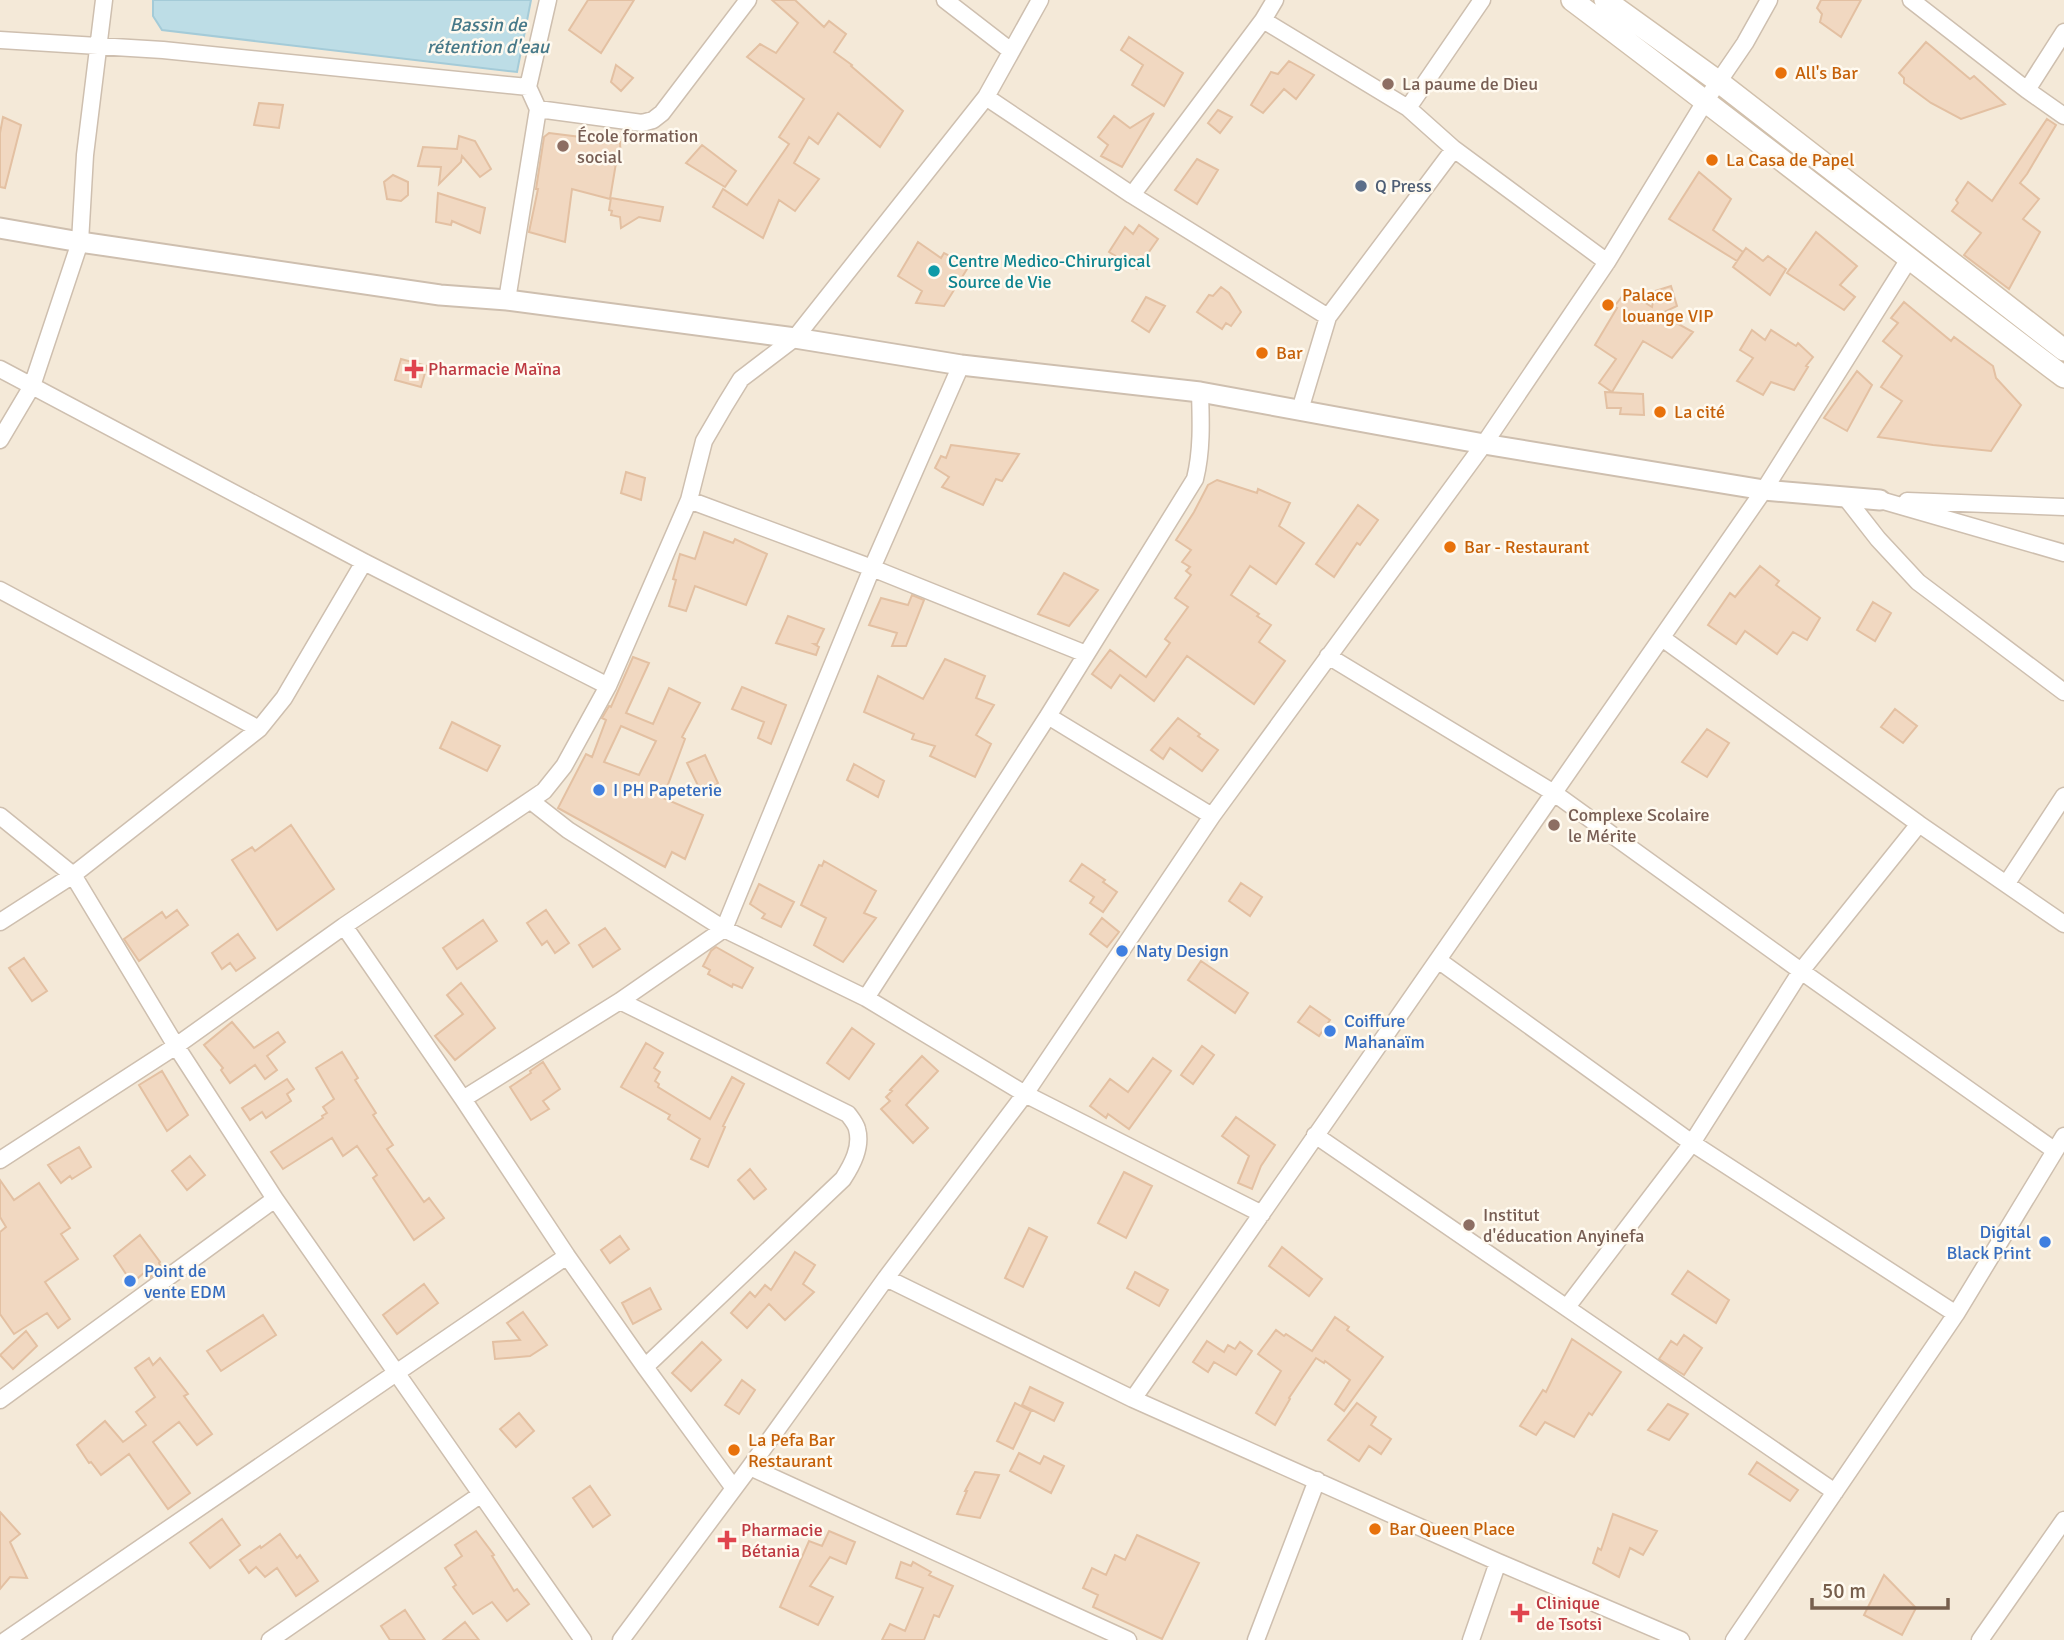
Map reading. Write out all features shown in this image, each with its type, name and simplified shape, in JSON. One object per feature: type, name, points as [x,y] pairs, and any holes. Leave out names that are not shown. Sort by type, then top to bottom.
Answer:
[{"type":"main road","points":[[1572,0],[1706,100],[2064,377]]},
{"type":"main road","points":[[1605,0],[1719,82],[2064,349]]},
{"type":"street","points":[[0,440],[32,386],[80,242],[85,155],[104,0]]},
{"type":"street","points":[[507,300],[538,109],[528,87],[548,0]]},
{"type":"street","points":[[538,109],[642,123],[653,120],[662,113],[748,0]]},
{"type":"street","points":[[944,0],[1011,51]]},
{"type":"street","points":[[0,1160],[176,1046],[344,926],[544,791],[564,766],[608,686],[689,500],[704,441],[741,379],[795,338],[986,97],[1040,0]]},
{"type":"street","points":[[1132,195],[1263,20],[1275,0]]},
{"type":"street","points":[[1408,108],[1482,0]]},
{"type":"street","points":[[621,1640],[886,1278],[1025,1094],[1212,816],[1484,444],[1607,262],[1706,100],[1745,43],[1769,0]]},
{"type":"street","points":[[1911,0],[2064,116]]},
{"type":"street","points":[[1263,20],[1408,108],[1454,149],[1607,262]]},
{"type":"street","points":[[2027,90],[2064,32]]},
{"type":"street","points":[[0,40],[163,50],[528,87]]},
{"type":"street","points":[[986,97],[1132,195],[1328,317]]},
{"type":"street","points":[[1300,410],[1328,317],[1454,149]]},
{"type":"street","points":[[0,228],[440,295],[507,300],[795,338],[961,365],[1200,392],[1484,444],[1764,490],[1880,500],[2064,507]]},
{"type":"street","points":[[1133,1399],[1764,490],[1909,259]]},
{"type":"street","points":[[463,1099],[620,1001],[724,929],[872,568],[961,365]]},
{"type":"street","points":[[0,369],[364,562],[608,686]]},
{"type":"street","points":[[866,998],[1048,716],[1195,480],[1202,431],[1200,392]]},
{"type":"street","points":[[1846,498],[1878,539],[1918,582],[2064,692]]},
{"type":"street","points":[[689,500],[872,568],[1086,654]]},
{"type":"street","points":[[1880,500],[2064,553]]},
{"type":"street","points":[[0,922],[73,875],[259,729],[284,698],[364,562]]},
{"type":"street","points":[[0,590],[259,729]]},
{"type":"street","points":[[1662,638],[1919,824],[2064,924]]},
{"type":"street","points":[[1328,656],[1554,793],[2054,1150]]},
{"type":"street","points":[[1048,716],[1212,816]]},
{"type":"street","points":[[2007,883],[2064,796]]},
{"type":"street","points":[[531,801],[568,831],[724,929],[866,998],[1025,1094],[1262,1214]]},
{"type":"street","points":[[0,816],[73,875],[176,1046],[275,1199],[583,1640]]},
{"type":"street","points":[[1567,1307],[1692,1143],[1801,971],[1919,824]]},
{"type":"street","points":[[344,926],[463,1099],[566,1256],[733,1487]]},
{"type":"street","points":[[1438,960],[1692,1143],[1956,1314]]},
{"type":"street","points":[[620,1001],[848,1114],[858,1129],[858,1147],[853,1164],[843,1180],[645,1367]]},
{"type":"street","points":[[1315,1135],[1835,1492]]},
{"type":"street","points":[[1734,1640],[1956,1314],[2064,1136]]},
{"type":"street","points":[[0,1400],[275,1199]]},
{"type":"street","points":[[6,1640],[566,1256]]},
{"type":"street","points":[[886,1278],[1133,1399],[1498,1562],[1681,1640]]},
{"type":"street","points":[[750,1467],[1128,1640]]},
{"type":"street","points":[[1256,1640],[1317,1480]]},
{"type":"street","points":[[270,1640],[480,1496]]},
{"type":"street","points":[[1980,1640],[2064,1520]]},
{"type":"street","points":[[1471,1640],[1498,1562]]},
{"type":"shaded area","points":[[0,0],[2064,0],[2064,1640],[0,1640]]},
{"type":"water","name":"Bassin de rétention d'eau","points":[[153,0],[531,0],[517,72],[162,30],[153,16]]},
{"type":"building","points":[[588,0],[634,0],[601,53],[569,30]]},
{"type":"building","points":[[772,0],[795,0],[824,27],[829,21],[846,34],[834,52],[903,111],[880,147],[838,113],[818,144],[809,137],[794,163],[819,179],[795,211],[779,200],[763,238],[713,207],[723,189],[747,205],[789,144],[779,137],[804,99],[747,57],[760,44],[776,53],[798,23]]},
{"type":"building","points":[[1821,0],[1861,0],[1841,37],[1820,22],[1822,14],[1817,8]]},
{"type":"building","points":[[1129,37],[1183,73],[1164,106],[1132,85],[1143,65],[1121,50]]},
{"type":"building","points":[[1926,42],[1970,79],[1974,76],[2005,104],[1961,119],[1931,103],[1904,83],[1904,78],[1899,73]]},
{"type":"building","points":[[1289,61],[1314,75],[1296,99],[1284,89],[1263,113],[1251,105],[1271,72],[1278,74]]},
{"type":"building","points":[[616,65],[633,78],[621,91],[611,82]]},
{"type":"building","points":[[259,103],[283,105],[279,128],[254,125]]},
{"type":"building","points":[[1218,110],[1232,117],[1220,133],[1208,123]]},
{"type":"building","points":[[1154,113],[1122,167],[1101,156],[1108,145],[1098,137],[1114,116],[1130,128]]},
{"type":"building","points":[[3,117],[21,125],[5,188],[0,187],[0,133]]},
{"type":"building","points":[[2047,119],[2056,125],[2020,183],[2039,199],[2023,219],[2040,232],[2009,289],[1964,255],[1981,233],[1952,211],[1968,182],[1992,201]]},
{"type":"building","points":[[549,133],[620,142],[621,164],[616,163],[610,199],[572,189],[565,242],[529,232],[538,189],[544,137]]},
{"type":"building","points":[[459,136],[475,141],[491,169],[480,177],[462,156],[461,162],[439,184],[441,167],[418,166],[423,147],[457,149]]},
{"type":"building","points":[[702,145],[736,171],[725,187],[686,163]]},
{"type":"building","points":[[1197,159],[1218,170],[1197,204],[1175,190]]},
{"type":"building","points":[[1699,172],[1731,199],[1713,230],[1743,252],[1737,261],[1669,219]]},
{"type":"building","points":[[393,175],[408,182],[408,195],[401,201],[387,199],[384,182]]},
{"type":"building","points":[[438,193],[485,208],[480,233],[452,221],[451,225],[436,222]]},
{"type":"building","points":[[611,198],[663,207],[660,221],[639,217],[621,228],[620,217],[611,215],[612,211],[609,210]]},
{"type":"building","points":[[1139,225],[1158,239],[1137,269],[1109,252],[1125,227],[1133,234]]},
{"type":"building","points":[[1816,232],[1857,266],[1840,285],[1855,297],[1844,310],[1787,273]]},
{"type":"building","name":"Centre Medico-Chirurgical Source de Vie","points":[[918,242],[941,258],[944,253],[969,266],[944,306],[916,303],[922,291],[898,276]]},
{"type":"building","points":[[1746,248],[1763,261],[1768,256],[1786,269],[1770,295],[1733,267]]},
{"type":"building","points":[[1671,286],[1677,306],[1660,314],[1693,332],[1672,358],[1643,341],[1612,392],[1599,383],[1616,359],[1595,345],[1617,308],[1614,307],[1626,291],[1652,307],[1655,291]]},
{"type":"building","points":[[1221,287],[1229,293],[1241,312],[1231,326],[1226,323],[1222,329],[1197,312],[1209,295],[1213,296]]},
{"type":"building","points":[[1146,297],[1165,306],[1149,332],[1132,321]]},
{"type":"building","points":[[1904,302],[1951,341],[1954,337],[1993,366],[1996,378],[2021,405],[1991,451],[1878,437],[1902,401],[1881,387],[1902,356],[1883,341],[1898,323],[1891,318]]},
{"type":"building","points":[[1752,330],[1765,340],[1771,330],[1796,346],[1798,343],[1813,357],[1794,390],[1771,382],[1763,395],[1737,381],[1753,358],[1740,350]]},
{"type":"building","points":[[401,359],[427,366],[421,387],[395,380]]},
{"type":"building","points":[[1857,371],[1872,385],[1847,431],[1824,418]]},
{"type":"building","points":[[1605,392],[1643,394],[1644,415],[1620,414],[1621,408],[1607,408]]},
{"type":"building","points":[[951,445],[1019,454],[1002,481],[996,479],[983,505],[942,487],[949,477],[935,468],[941,456],[946,458]]},
{"type":"building","points":[[626,472],[645,478],[641,500],[621,493]]},
{"type":"building","points":[[1217,480],[1257,493],[1258,489],[1290,503],[1279,526],[1304,543],[1276,584],[1250,566],[1231,595],[1271,625],[1259,642],[1285,661],[1254,704],[1187,656],[1154,701],[1120,675],[1111,688],[1092,674],[1110,650],[1146,677],[1170,643],[1165,639],[1188,607],[1175,598],[1191,575],[1186,571],[1190,567],[1182,562],[1191,550],[1176,540],[1208,485]]},
{"type":"building","points":[[1358,505],[1378,520],[1360,545],[1357,543],[1334,577],[1316,564]]},
{"type":"building","points":[[704,532],[733,543],[735,539],[767,554],[746,605],[695,586],[686,611],[669,606],[680,554],[695,559]]},
{"type":"building","points":[[1760,566],[1779,581],[1776,585],[1820,618],[1807,640],[1793,632],[1777,654],[1745,631],[1736,644],[1708,625],[1730,593],[1735,597]]},
{"type":"building","points":[[1064,573],[1098,590],[1069,626],[1038,614]]},
{"type":"building","points":[[912,595],[924,600],[906,646],[892,646],[897,633],[869,625],[881,598],[908,605]]},
{"type":"building","points":[[1873,602],[1891,613],[1875,641],[1857,630]]},
{"type":"building","points":[[788,616],[824,629],[817,644],[814,644],[819,647],[816,655],[776,643]]},
{"type":"building","points":[[633,657],[649,663],[626,713],[653,724],[669,688],[700,703],[682,737],[685,739],[663,798],[703,815],[685,859],[672,852],[665,867],[558,808],[586,754],[592,757],[606,720],[602,718],[609,706],[611,707]],"holes":[[[621,726],[656,741],[639,775],[604,762]]]},
{"type":"building","points":[[945,659],[985,676],[976,698],[994,705],[976,735],[991,744],[975,777],[930,756],[935,746],[912,739],[914,734],[864,712],[878,676],[923,699]]},
{"type":"building","points":[[742,687],[786,705],[771,744],[758,738],[764,722],[732,709]]},
{"type":"building","points":[[1895,709],[1917,726],[1903,743],[1881,727]]},
{"type":"building","points":[[1178,718],[1218,750],[1202,771],[1170,748],[1163,759],[1151,750]]},
{"type":"building","points":[[452,722],[500,746],[487,771],[440,748]]},
{"type":"building","points":[[1707,729],[1729,743],[1707,777],[1682,762]]},
{"type":"building","points":[[705,755],[718,783],[703,796],[687,763]]},
{"type":"building","points":[[854,764],[884,781],[878,797],[847,780]]},
{"type":"building","points":[[291,825],[334,889],[277,930],[232,860],[252,847],[255,851]]},
{"type":"building","points":[[824,861],[876,891],[864,913],[876,918],[843,962],[814,945],[826,918],[801,905],[819,865],[822,866]]},
{"type":"building","points":[[1082,864],[1117,892],[1103,912],[1090,903],[1094,897],[1070,881]]},
{"type":"building","points":[[1241,883],[1262,897],[1250,916],[1229,901]]},
{"type":"building","points":[[759,884],[794,902],[781,927],[762,918],[765,914],[750,904]]},
{"type":"building","points":[[177,910],[188,925],[139,961],[124,939],[162,912],[166,918]]},
{"type":"building","points":[[546,910],[569,943],[555,953],[547,941],[542,945],[527,923]]},
{"type":"building","points":[[1102,918],[1119,932],[1107,947],[1090,934]]},
{"type":"building","points":[[483,920],[497,941],[457,969],[443,948]]},
{"type":"building","points":[[605,928],[620,949],[593,967],[579,945]]},
{"type":"building","points":[[238,934],[255,958],[236,971],[230,963],[222,969],[212,953]]},
{"type":"building","points":[[716,947],[753,968],[742,988],[733,984],[732,987],[708,974],[710,970],[703,966]]},
{"type":"building","points":[[24,958],[47,991],[32,1001],[9,968]]},
{"type":"building","points":[[1201,961],[1248,993],[1235,1013],[1188,980]]},
{"type":"building","points":[[461,983],[495,1028],[455,1060],[435,1036],[463,1014],[447,995]]},
{"type":"building","points":[[1310,1006],[1330,1020],[1319,1036],[1298,1022]]},
{"type":"building","points":[[232,1022],[254,1048],[278,1032],[285,1042],[267,1056],[277,1070],[265,1079],[255,1065],[230,1083],[221,1070],[223,1068],[204,1045]]},
{"type":"building","points":[[852,1028],[874,1044],[849,1079],[827,1063]]},
{"type":"building","points":[[646,1043],[663,1053],[654,1068],[660,1072],[655,1081],[659,1084],[658,1087],[710,1119],[732,1077],[744,1084],[723,1126],[725,1127],[708,1167],[691,1159],[700,1139],[668,1119],[670,1115],[621,1087]]},
{"type":"building","points":[[1202,1046],[1214,1055],[1193,1084],[1181,1075]]},
{"type":"building","points":[[342,1052],[358,1078],[355,1080],[376,1113],[373,1115],[393,1145],[387,1149],[424,1202],[429,1198],[444,1218],[414,1240],[373,1178],[377,1175],[357,1146],[343,1156],[332,1138],[283,1169],[271,1152],[327,1113],[323,1107],[334,1099],[316,1068]]},
{"type":"building","points":[[922,1056],[938,1071],[906,1105],[928,1128],[913,1143],[881,1109],[890,1101],[886,1097],[892,1091],[890,1090]]},
{"type":"building","points":[[1153,1058],[1171,1071],[1129,1129],[1108,1114],[1106,1118],[1090,1106],[1110,1079],[1128,1092]]},
{"type":"building","points":[[543,1062],[560,1089],[543,1101],[549,1109],[531,1120],[510,1087]]},
{"type":"building","points":[[162,1071],[188,1115],[167,1131],[139,1085]]},
{"type":"building","points":[[287,1079],[294,1089],[287,1094],[291,1101],[266,1118],[262,1112],[250,1120],[242,1108]]},
{"type":"building","points":[[1236,1117],[1275,1145],[1261,1166],[1252,1189],[1238,1183],[1249,1156],[1222,1136]]},
{"type":"building","points":[[79,1147],[91,1167],[61,1183],[48,1165]]},
{"type":"building","points":[[190,1156],[205,1175],[187,1190],[172,1171]]},
{"type":"building","points":[[750,1169],[766,1189],[754,1199],[738,1180]]},
{"type":"building","points":[[1124,1172],[1152,1186],[1126,1238],[1098,1223]]},
{"type":"building","points":[[0,1180],[14,1200],[39,1183],[70,1228],[61,1234],[78,1259],[45,1282],[70,1319],[58,1328],[47,1313],[14,1334],[0,1314],[0,1232],[6,1227],[0,1217]]},
{"type":"building","points":[[1029,1228],[1047,1237],[1023,1287],[1005,1278]]},
{"type":"building","points":[[140,1235],[160,1262],[162,1269],[149,1278],[145,1272],[132,1283],[114,1256]]},
{"type":"building","points":[[620,1236],[629,1249],[610,1263],[601,1250]]},
{"type":"building","points":[[1282,1247],[1322,1279],[1309,1296],[1269,1266]]},
{"type":"building","points":[[795,1252],[815,1265],[803,1284],[814,1292],[785,1320],[769,1304],[747,1328],[731,1313],[750,1292],[755,1297],[765,1285],[771,1290]]},
{"type":"building","points":[[1688,1271],[1729,1300],[1716,1323],[1672,1294]]},
{"type":"building","points":[[1135,1272],[1168,1290],[1159,1306],[1127,1288]]},
{"type":"building","points":[[424,1284],[438,1303],[397,1334],[383,1315]]},
{"type":"building","points":[[650,1288],[661,1309],[633,1324],[622,1303]]},
{"type":"building","points":[[523,1312],[547,1345],[530,1356],[495,1359],[493,1342],[520,1340],[507,1323]]},
{"type":"building","points":[[263,1315],[276,1335],[221,1371],[207,1351]]},
{"type":"building","points":[[1335,1317],[1349,1327],[1347,1330],[1383,1357],[1344,1411],[1335,1404],[1350,1380],[1325,1361],[1324,1363],[1316,1358],[1289,1398],[1275,1425],[1256,1413],[1281,1371],[1258,1354],[1276,1330],[1312,1351]]},
{"type":"building","points":[[26,1331],[37,1346],[13,1369],[0,1355]]},
{"type":"building","points":[[1684,1335],[1702,1348],[1684,1375],[1659,1359],[1671,1341],[1677,1345]]},
{"type":"building","points":[[1572,1339],[1621,1372],[1574,1437],[1545,1422],[1536,1435],[1520,1426],[1543,1390],[1546,1392]]},
{"type":"building","points":[[1207,1341],[1224,1352],[1228,1345],[1235,1349],[1240,1342],[1252,1351],[1236,1375],[1214,1362],[1208,1372],[1193,1362]]},
{"type":"building","points":[[702,1342],[721,1360],[691,1391],[672,1373]]},
{"type":"building","points":[[149,1358],[153,1365],[160,1358],[188,1394],[184,1396],[212,1434],[197,1445],[179,1422],[153,1442],[190,1493],[168,1509],[129,1454],[101,1475],[77,1445],[105,1421],[123,1442],[146,1425],[136,1412],[155,1397],[135,1368]]},
{"type":"building","points":[[742,1380],[755,1390],[739,1414],[725,1405]]},
{"type":"building","points":[[1030,1387],[1063,1403],[1054,1421],[1022,1405]]},
{"type":"building","points":[[1015,1403],[1031,1411],[1013,1449],[997,1441]]},
{"type":"building","points":[[1357,1403],[1376,1417],[1371,1425],[1391,1439],[1381,1454],[1369,1446],[1359,1461],[1328,1440]]},
{"type":"building","points":[[1668,1404],[1688,1414],[1669,1440],[1648,1430]]},
{"type":"building","points":[[519,1413],[534,1431],[516,1447],[500,1429]]},
{"type":"building","points":[[1019,1453],[1040,1464],[1044,1456],[1064,1466],[1051,1493],[1010,1471]]},
{"type":"building","points":[[1757,1462],[1798,1490],[1790,1501],[1749,1474]]},
{"type":"building","points":[[975,1472],[999,1475],[980,1518],[957,1514]]},
{"type":"building","points":[[590,1486],[610,1515],[593,1527],[573,1498]]},
{"type":"building","points":[[0,1512],[20,1534],[10,1542],[27,1578],[10,1577],[0,1589]]},
{"type":"building","points":[[1613,1514],[1657,1531],[1643,1555],[1630,1548],[1619,1577],[1593,1563],[1598,1548],[1601,1550]]},
{"type":"building","points":[[222,1519],[240,1545],[210,1568],[190,1543]]},
{"type":"building","points":[[476,1531],[494,1555],[492,1556],[514,1591],[517,1589],[529,1604],[507,1621],[492,1602],[473,1614],[453,1587],[456,1585],[445,1568],[462,1556],[455,1545]]},
{"type":"building","points":[[829,1531],[855,1542],[846,1564],[830,1557],[810,1586],[833,1597],[818,1625],[780,1607],[809,1541],[822,1546]]},
{"type":"building","points":[[280,1534],[297,1558],[300,1555],[318,1581],[296,1596],[277,1568],[265,1577],[256,1567],[249,1573],[240,1560]]},
{"type":"building","points":[[1137,1535],[1199,1563],[1162,1639],[1093,1607],[1098,1595],[1083,1588],[1092,1568],[1106,1575],[1115,1555],[1125,1560]]},
{"type":"building","points":[[901,1562],[911,1566],[913,1562],[931,1572],[929,1575],[953,1586],[939,1617],[934,1615],[924,1640],[882,1640],[890,1624],[905,1631],[923,1588],[896,1578]]},
{"type":"building","points":[[1884,1575],[1916,1608],[1902,1635],[1864,1615]]},
{"type":"building","points":[[405,1610],[425,1640],[390,1640],[381,1626]]},
{"type":"building","points":[[465,1622],[479,1640],[443,1640]]},
{"type":"place","name":"All's Bar","points":[[1781,73]]},
{"type":"place","name":"La paume de Dieu","points":[[1388,84]]},
{"type":"place","name":"École formation social","points":[[563,146]]},
{"type":"place","name":"La Casa de Papel","points":[[1712,160]]},
{"type":"place","name":"Q Press","points":[[1361,186]]},
{"type":"place","name":"Centre Medico-Chirurgical Source de Vie","points":[[934,271]]},
{"type":"place","name":"Palace louange VIP","points":[[1608,305]]},
{"type":"place","name":"Bar","points":[[1262,353]]},
{"type":"place","name":"Pharmacie Maïna","points":[[414,369]]},
{"type":"place","name":"La cité","points":[[1660,412]]},
{"type":"place","name":"Bar - Restaurant","points":[[1450,547]]},
{"type":"place","name":"I PH Papeterie","points":[[599,790]]},
{"type":"place","name":"Complexe Scolaire le Mérite","points":[[1554,825]]},
{"type":"place","name":"Naty Design","points":[[1122,951]]},
{"type":"place","name":"Coiffure Mahanaïm","points":[[1330,1031]]},
{"type":"place","name":"Institut d'éducation Anyinefa","points":[[1469,1225]]},
{"type":"place","name":"Digital Black Print","points":[[2045,1242]]},
{"type":"place","name":"Point de vente EDM","points":[[130,1281]]},
{"type":"place","name":"La Pefa Bar Restaurant","points":[[734,1450]]},
{"type":"place","name":"Bar Queen Place","points":[[1375,1529]]},
{"type":"place","name":"Pharmacie Bétania","points":[[727,1540]]},
{"type":"place","name":"Clinique de Tsotsi","points":[[1520,1613]]}]
